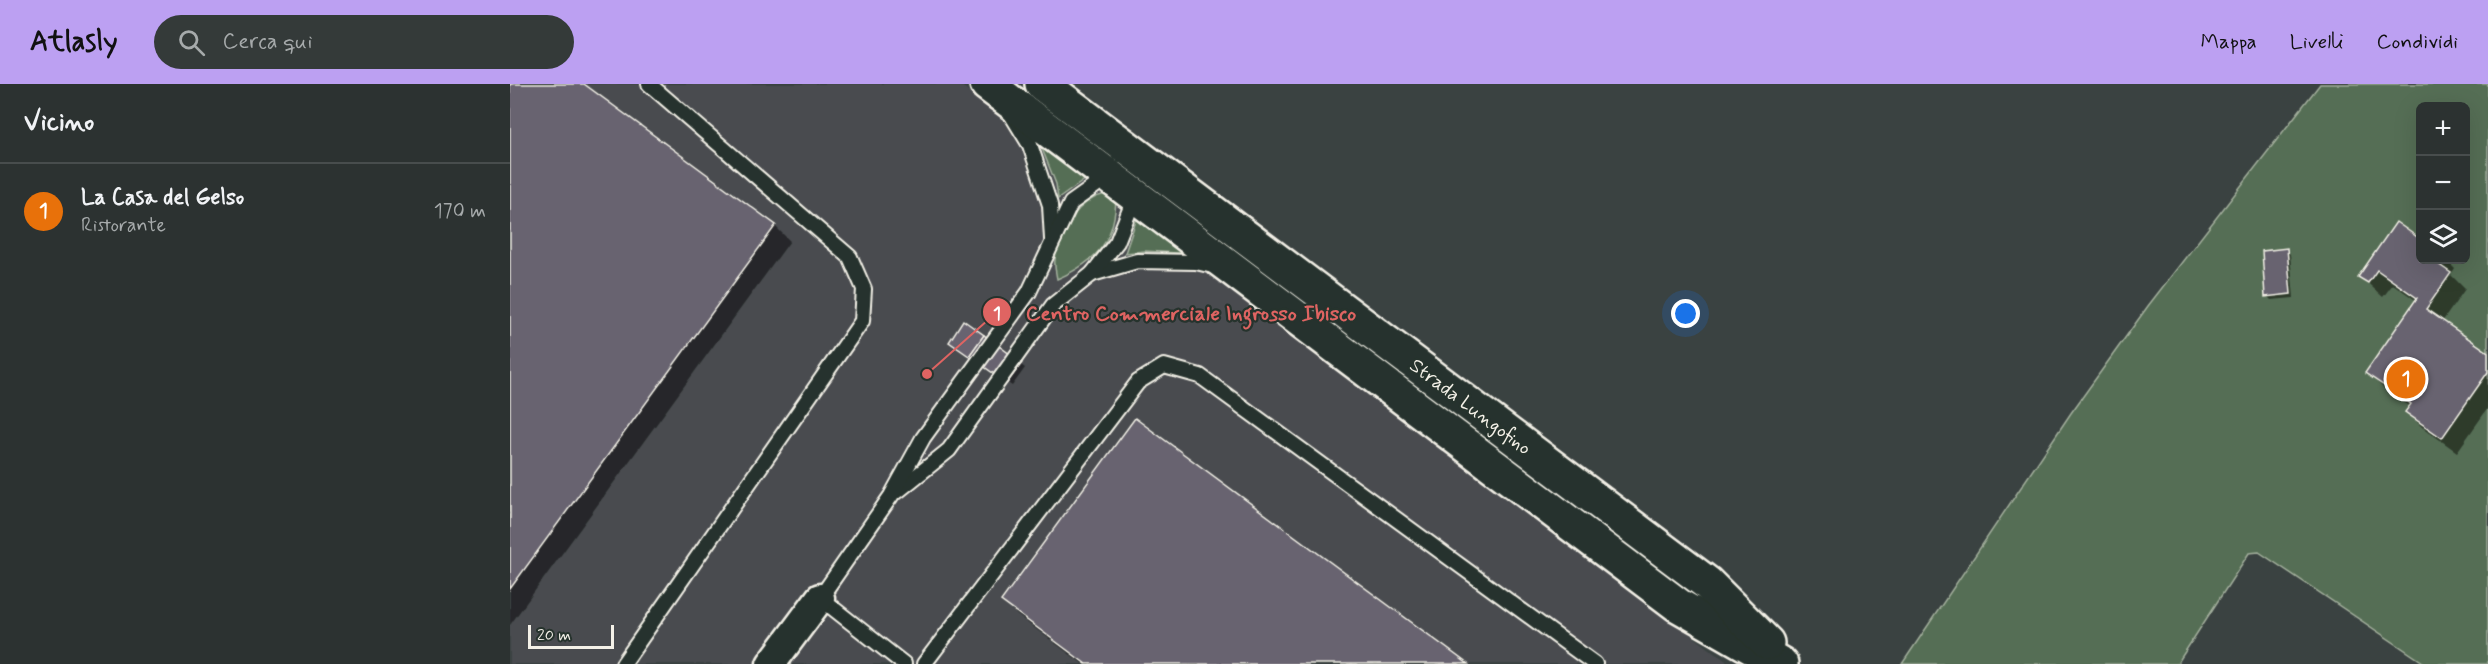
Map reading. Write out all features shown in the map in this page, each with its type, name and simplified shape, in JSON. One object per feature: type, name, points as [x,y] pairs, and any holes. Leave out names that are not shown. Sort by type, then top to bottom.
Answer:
[{"type":"main road","name":"Strada Lungofino","points":[[1042,84],[1707,583],[1787,664]]},
{"type":"main road","name":"Strada Lungofino","points":[[992,88],[1678,605],[1781,664]]},
{"type":"street","points":[[771,664],[820,598]]},
{"type":"lane","points":[[623,664],[862,321],[864,289],[850,257],[649,84]]},
{"type":"lane","points":[[992,88],[1030,146],[1050,205],[1053,243]]},
{"type":"lane","points":[[904,664],[820,598],[891,496],[923,438],[1029,292],[1071,203],[1109,176],[1143,160]]},
{"type":"lane","points":[[891,496],[949,450],[1053,305],[1092,274],[1117,242],[1136,196],[1143,160]]},
{"type":"lane","points":[[1092,274],[1137,261],[1196,262],[1238,273]]},
{"type":"lane","points":[[924,664],[1138,381],[1164,366],[1200,376],[1595,664]]},
{"type":"shaded area","points":[[510,84],[959,84],[1730,664],[510,664]]},
{"type":"green space","points":[[2320,84],[2488,84],[2488,664],[2426,664],[2259,552],[2249,553],[2177,664],[1902,664],[2071,413],[2148,306]]},
{"type":"green space","points":[[1035,131],[1093,174],[1058,199],[1056,184]]},
{"type":"green space","points":[[1116,191],[1113,222],[1103,246],[1084,264],[1057,279],[1056,251],[1067,224],[1086,203]]},
{"type":"green space","points":[[1140,209],[1191,254],[1145,251],[1125,253]]},
{"type":"building","points":[[510,84],[584,84],[776,225],[510,589]]},
{"type":"building","points":[[2396,222],[2416,236],[2416,264],[2438,264],[2451,273],[2426,309],[2488,352],[2488,372],[2442,438],[2405,412],[2411,404],[2365,373],[2417,298],[2377,270],[2368,283],[2358,277]]},
{"type":"building","points":[[2287,248],[2291,294],[2265,297],[2262,251]]},
{"type":"building","points":[[963,320],[984,335],[969,356],[949,342]]},
{"type":"building","points":[[984,335],[1022,363],[1007,383],[969,356]]},
{"type":"building","points":[[1135,418],[1468,664],[1086,664],[1001,601]]},
{"type":"place","name":"Centro Commerciale Ingrosso Ibisco","points":[[927,374]]},
{"type":"place","name":"La Casa del Gelso","points":[[2406,379]]}]
